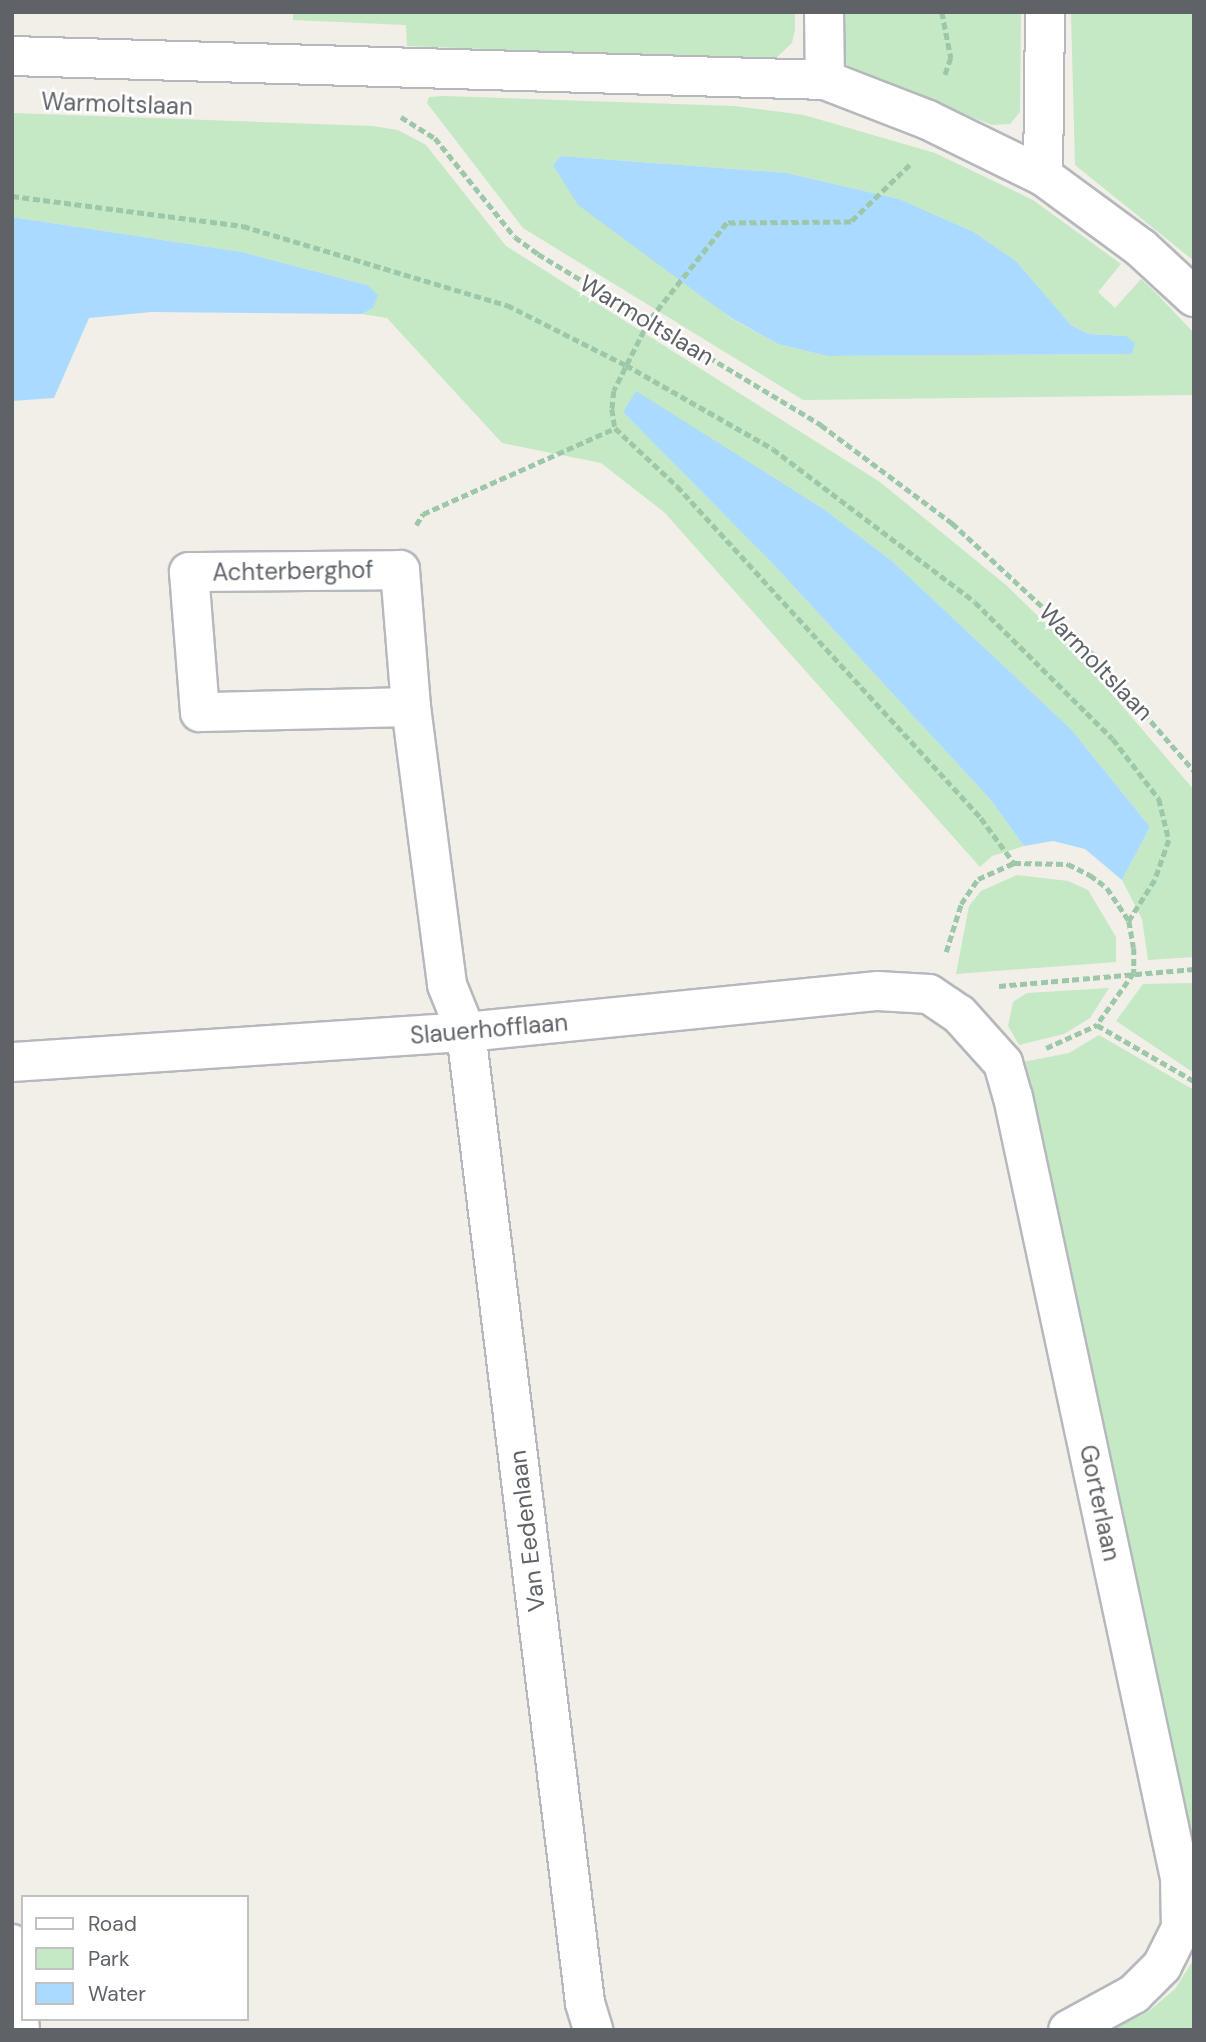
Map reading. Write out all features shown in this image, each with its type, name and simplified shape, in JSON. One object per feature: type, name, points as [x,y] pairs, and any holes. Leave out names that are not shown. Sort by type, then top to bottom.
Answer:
[{"type":"street","points":[[824,12],[825,80]]},
{"type":"street","points":[[1043,176],[1045,12]]},
{"type":"street","name":"Warmoltslaan","points":[[12,56],[825,80],[928,120],[1043,176],[1141,248],[1194,297]]},
{"type":"street","name":"Achterberghof","points":[[411,707],[200,712],[189,572],[400,569],[411,707],[447,985],[466,1032]]},
{"type":"street","name":"Slauerhofflaan","points":[[12,1062],[466,1032],[878,991],[944,1004]]},
{"type":"street","name":"Gorterlaan","points":[[944,1004],[1003,1063],[1013,1097],[1180,1878],[1181,1928],[1162,1966],[1134,1994],[1068,2030]]},
{"type":"street","name":"Van Eedenlaan","points":[[466,1032],[585,2003],[593,2030]]},
{"type":"street","points":[[12,1944],[20,2030]]},
{"type":"path","points":[[928,120],[951,58],[942,12]]},
{"type":"path","name":"Warmoltslaan","points":[[393,114],[435,138],[515,237],[821,425],[952,523],[1089,650],[1194,771]]},
{"type":"path","points":[[909,168],[851,222],[727,223],[649,321],[614,391],[615,428],[677,486],[981,818],[1014,863]]},
{"type":"path","points":[[12,196],[174,214],[311,243],[507,305],[626,365],[773,449],[892,536],[975,602],[1113,739],[1159,799],[1168,821],[1169,840],[1155,880],[1129,921]]},
{"type":"path","points":[[400,569],[405,544],[424,513],[615,428]]},
{"type":"path","points":[[1194,969],[1134,973],[990,988],[944,1004],[944,967],[961,904],[978,879],[1014,863],[1068,864],[1090,875],[1107,888],[1129,921],[1134,973],[1097,1025],[1194,1081]]},
{"type":"green space","points":[[293,12],[795,12],[795,30],[792,43],[775,59],[722,58],[407,46],[406,25],[293,20]]},
{"type":"green space","points":[[841,12],[1021,12],[1020,112],[1010,124],[992,125],[848,68],[842,53]]},
{"type":"green space","points":[[1071,12],[1194,12],[1194,261],[1075,165]]},
{"type":"green space","points":[[429,97],[734,106],[804,115],[935,153],[1033,200],[1121,264],[1098,292],[1115,308],[1141,279],[1155,292],[1194,333],[1194,395],[803,400],[523,228],[427,103]],"holes":[[[561,156],[787,173],[899,199],[974,232],[1016,261],[1071,325],[1089,334],[1126,336],[1132,354],[827,356],[778,344],[730,318],[553,165]]]},
{"type":"green space","points":[[12,113],[372,126],[398,130],[426,145],[506,246],[880,482],[1006,585],[1081,658],[1194,790],[1194,957],[1148,960],[1142,919],[1122,880],[1150,827],[1071,729],[892,561],[825,510],[636,392],[623,412],[772,563],[990,799],[1024,846],[992,856],[980,867],[665,513],[601,463],[502,443],[387,318],[362,314],[373,308],[367,285],[242,252],[12,217]]},
{"type":"green space","points":[[1017,875],[1068,881],[1088,890],[1116,937],[1116,962],[956,974],[969,906],[981,891]]},
{"type":"green space","points":[[1194,983],[1194,1073],[1116,1021],[1143,984]]},
{"type":"green space","points":[[1109,988],[1090,1018],[1064,1034],[1019,1045],[1008,1026],[1013,1002],[1027,993]]},
{"type":"green space","points":[[1099,1035],[1194,1090],[1194,1853],[1023,1062],[1069,1053]]},
{"type":"green space","points":[[1194,1959],[1194,2030],[1109,2030],[1148,2012],[1175,1989]]},
{"type":"water","points":[[561,156],[787,173],[899,199],[974,232],[1016,261],[1071,325],[1089,334],[1126,336],[1135,343],[1132,354],[827,356],[778,344],[731,318],[578,205],[553,165]]},
{"type":"water","points":[[12,217],[242,252],[367,285],[378,295],[373,308],[362,314],[151,312],[89,318],[54,398],[12,401]]},
{"type":"water","points":[[636,391],[825,510],[892,561],[1071,729],[1150,827],[1122,880],[1085,849],[1053,841],[1024,846],[990,799],[772,563],[623,412]]}]
